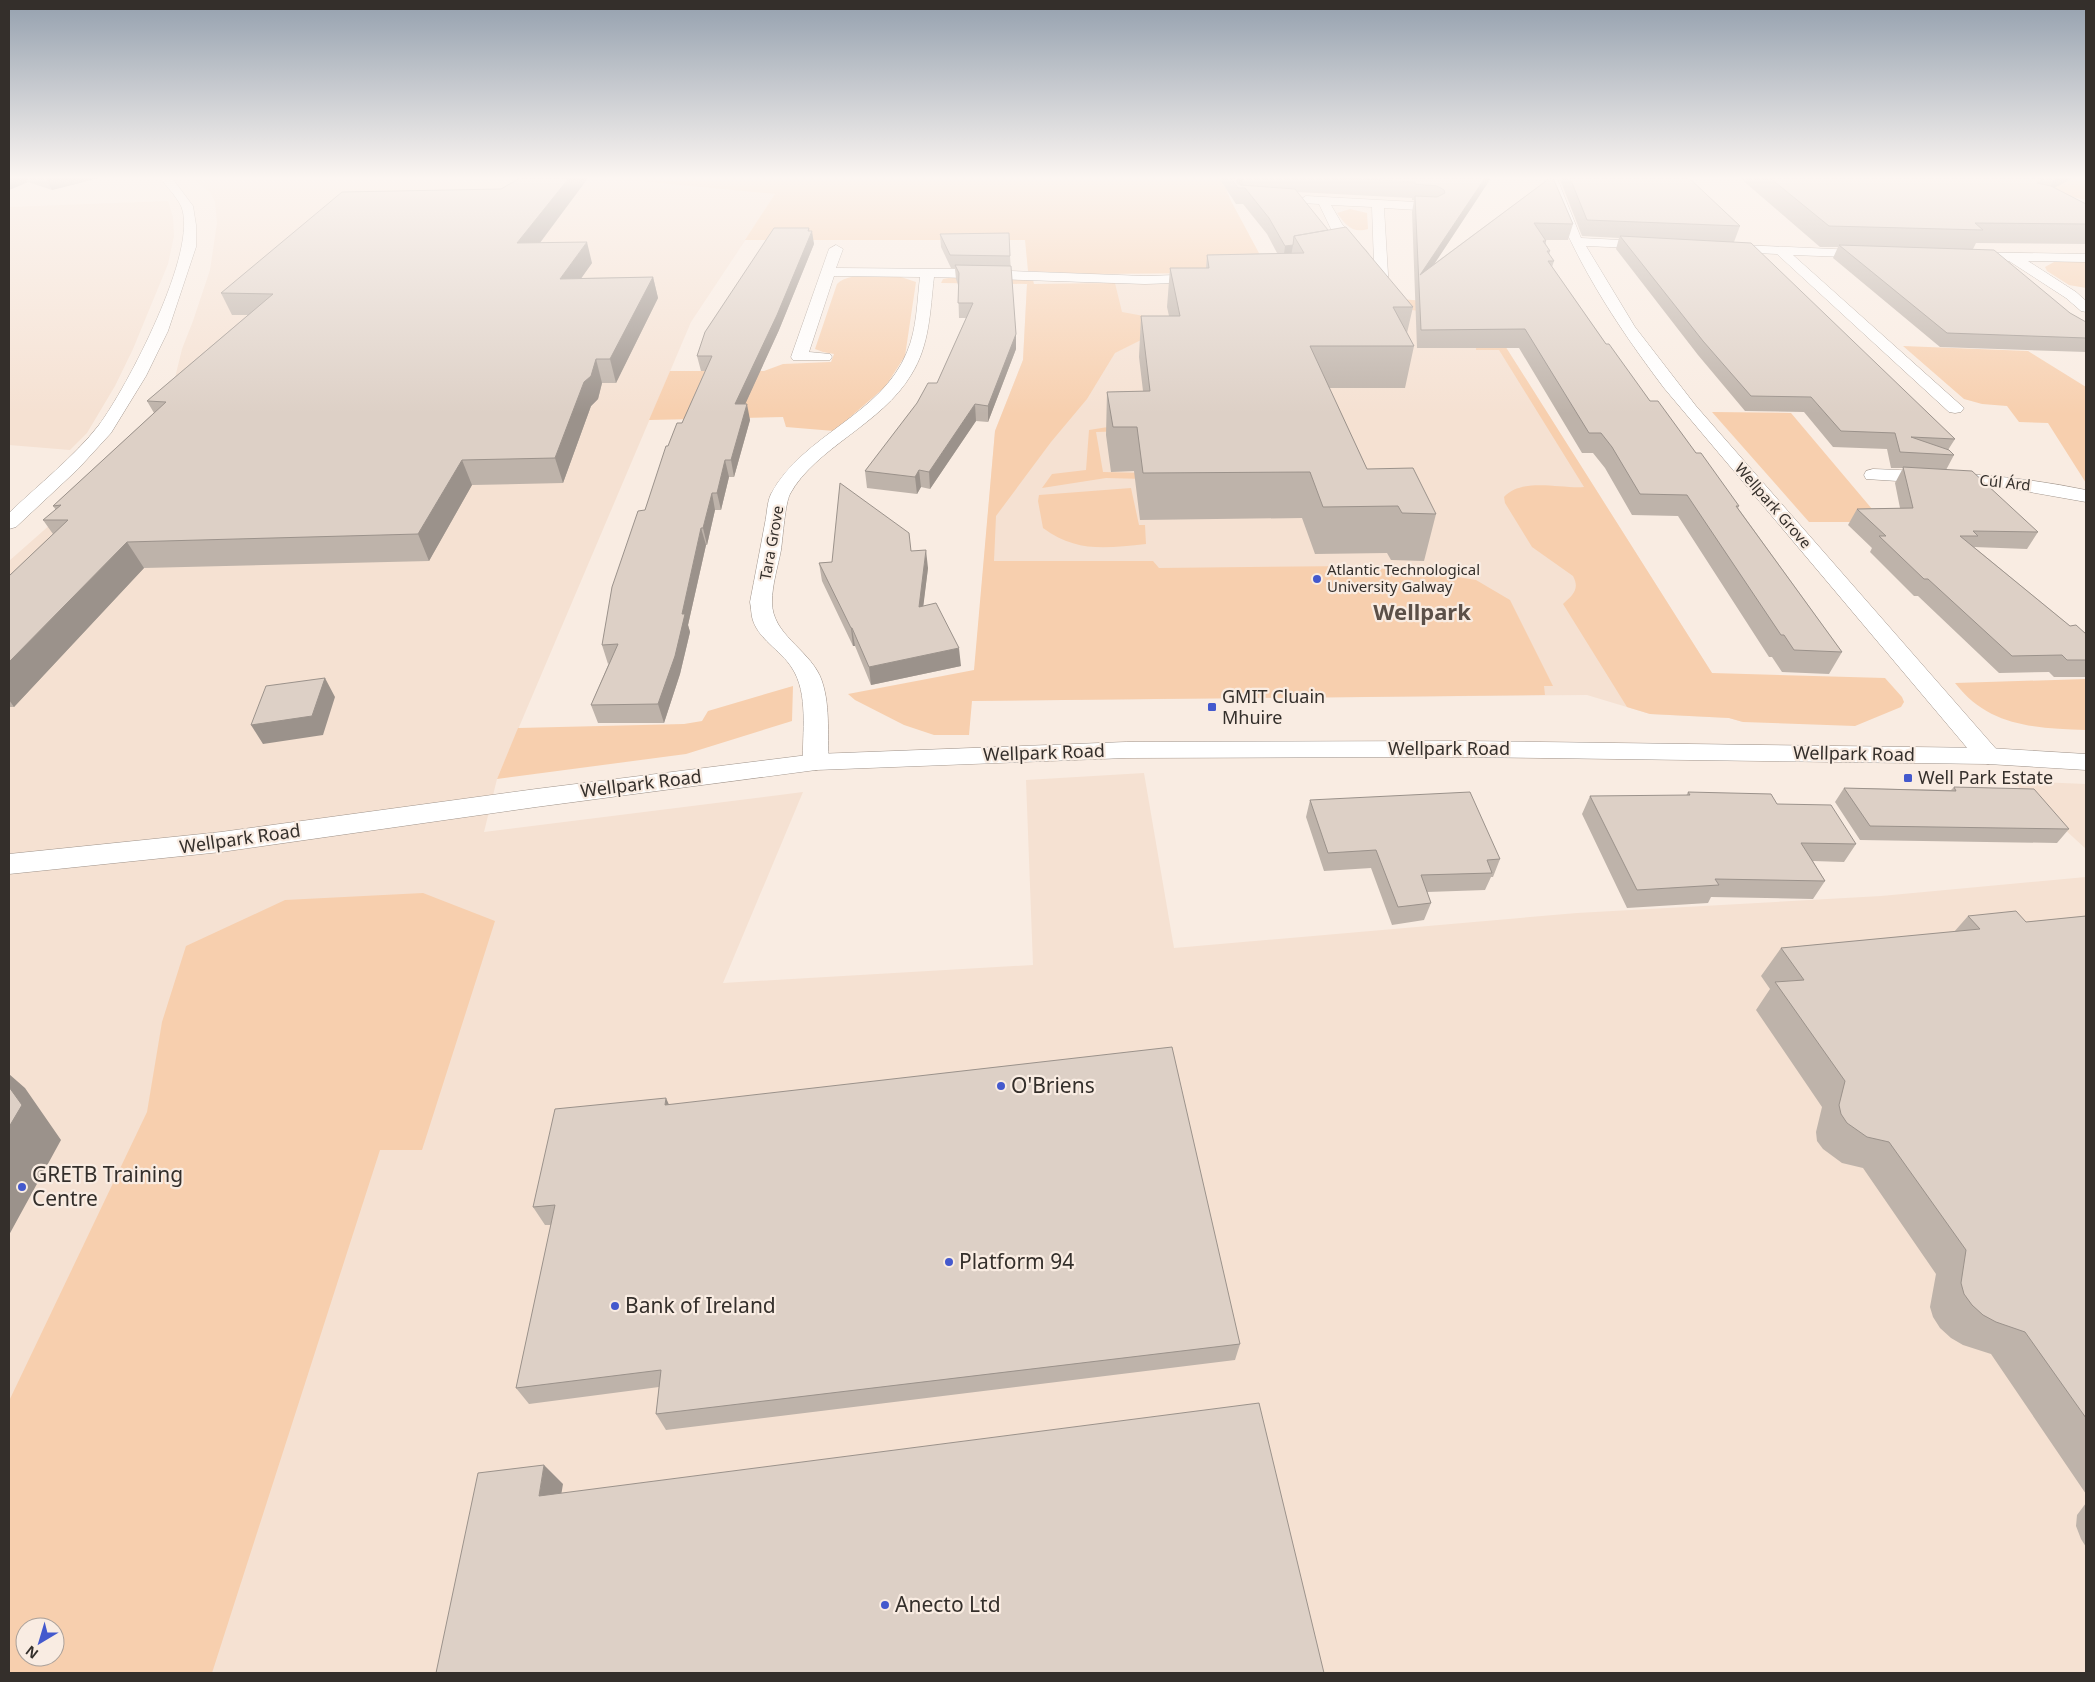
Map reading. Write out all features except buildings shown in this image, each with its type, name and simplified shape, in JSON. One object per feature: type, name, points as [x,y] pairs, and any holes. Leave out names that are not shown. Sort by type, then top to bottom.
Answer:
[{"type":"street","points":[[9,523],[71,465],[105,429],[138,376],[160,331],[187,256]]},
{"type":"street","points":[[824,357],[799,357],[834,256]]},
{"type":"street","points":[[1343,258],[1350,256]]},
{"type":"street","points":[[1381,256],[1382,291]]},
{"type":"street","name":"Wellpark Grove","points":[[1584,256],[1640,344],[1685,404],[1988,756]]},
{"type":"street","points":[[1787,256],[1955,408]]},
{"type":"street","points":[[1964,256],[2086,258]]},
{"type":"street","points":[[2012,258],[2071,295],[2086,308]]},
{"type":"street","points":[[829,272],[1146,280],[1220,278]]},
{"type":"street","name":"Tara Grove","points":[[816,762],[813,690],[809,679],[799,662],[768,628],[763,618],[761,602],[780,495],[788,481],[802,467],[877,406],[902,377],[918,340],[928,273]]},
{"type":"street","points":[[2071,295],[2086,294]]},
{"type":"street","points":[[1907,457],[1924,477]]},
{"type":"street","name":"Cúl Árd","points":[[1873,475],[1957,478],[2047,488],[2086,496]]},
{"type":"street","name":"Wellpark Road","points":[[9,864],[212,843],[536,798],[816,762],[1126,750],[1359,749],[1988,756],[2086,762]]},
{"type":"shaded area","points":[[9,256],[170,256],[133,349],[115,386],[87,433],[70,450],[9,445]]},
{"type":"shaded area","points":[[212,256],[735,256],[691,322],[497,779],[484,832],[803,792],[723,983],[1033,965],[1026,780],[1144,773],[1174,948],[1577,913],[1881,896],[2086,877],[2086,1673],[9,1673],[9,561],[136,449],[173,386],[182,349],[210,270]]},
{"type":"shaded area","points":[[1027,256],[1256,256],[1214,273],[1094,274],[1028,271]]},
{"type":"shaded area","points":[[2054,262],[2086,262],[2086,288],[2069,285],[2047,271],[2045,267]]},
{"type":"shaded area","points":[[857,276],[898,276],[916,282],[905,356],[885,387],[834,431],[786,427],[783,417],[649,420],[670,371],[764,371],[783,364],[831,362],[834,354],[815,349],[837,284],[842,280]]},
{"type":"shaded area","points":[[954,277],[1033,280],[1034,284],[1115,283],[1122,312],[1144,316],[1143,339],[1115,353],[1087,399],[1051,442],[996,516],[994,561],[1153,561],[1159,568],[1353,566],[1439,574],[1476,580],[1510,600],[1553,686],[1544,686],[1545,695],[972,701],[969,735],[934,735],[904,725],[855,700],[848,694],[974,670],[995,431],[1023,360],[1027,284],[941,283],[943,279]]},
{"type":"shaded area","name":"Atlantic Technological University Galway","points":[[1281,282],[1310,292],[1476,305],[1507,349],[1743,722],[1729,718],[1650,714],[1587,695],[972,701],[995,431],[1023,360],[1027,284]]},
{"type":"shaded area","points":[[1310,292],[1476,305],[1507,349],[1712,673],[1885,678],[1902,697],[1904,702],[1901,707],[1855,726],[1743,722],[1729,718],[1650,714],[1627,707],[1563,604],[1570,598],[1576,588],[1573,576],[1532,547],[1505,503],[1504,497],[1521,487],[1542,485],[1584,487],[1499,350],[1476,350],[1476,340],[1418,311]]},
{"type":"shaded area","points":[[1903,346],[2028,351],[2086,387],[2086,483],[2048,423],[2019,422],[2007,406],[1982,404],[1964,399]]},
{"type":"shaded area","points":[[1712,412],[1791,413],[1883,522],[1809,522]]},
{"type":"shaded area","points":[[1108,427],[1130,431],[1096,432],[1103,472],[1146,473],[1145,479],[1106,478],[1042,488],[1052,474],[1086,470],[1089,430]]},
{"type":"shaded area","points":[[1131,488],[1139,525],[1145,525],[1146,544],[1092,547],[1068,542],[1043,528],[1038,501],[1039,495]]},
{"type":"shaded area","points":[[2086,679],[2086,730],[2031,726],[1998,717],[1968,698],[1955,683]]},
{"type":"shaded area","points":[[793,686],[792,721],[686,754],[497,779],[518,728],[684,724],[702,721],[708,711]]},
{"type":"shaded area","points":[[2012,781],[2086,784],[2086,849]]},
{"type":"shaded area","points":[[423,893],[495,921],[422,1150],[380,1150],[212,1673],[9,1673],[9,1401],[147,1112],[162,1022],[186,946],[285,900]]},
{"type":"place","name":"Atlantic Technological University Galway","points":[[1317,579]]},
{"type":"place","name":"GMIT Cluain Mhuire","points":[[1212,707]]},
{"type":"place","name":"Well Park Estate","points":[[1908,778]]},
{"type":"place","name":"O'Briens","points":[[1001,1086]]},
{"type":"place","name":"GRETB Training Centre","points":[[22,1187]]},
{"type":"place","name":"Platform 94","points":[[949,1262]]},
{"type":"place","name":"Bank of Ireland","points":[[615,1306]]},
{"type":"place","name":"Anecto Ltd","points":[[885,1605]]},
{"type":"district","name":"Wellpark","points":[[1422,612]]}]
